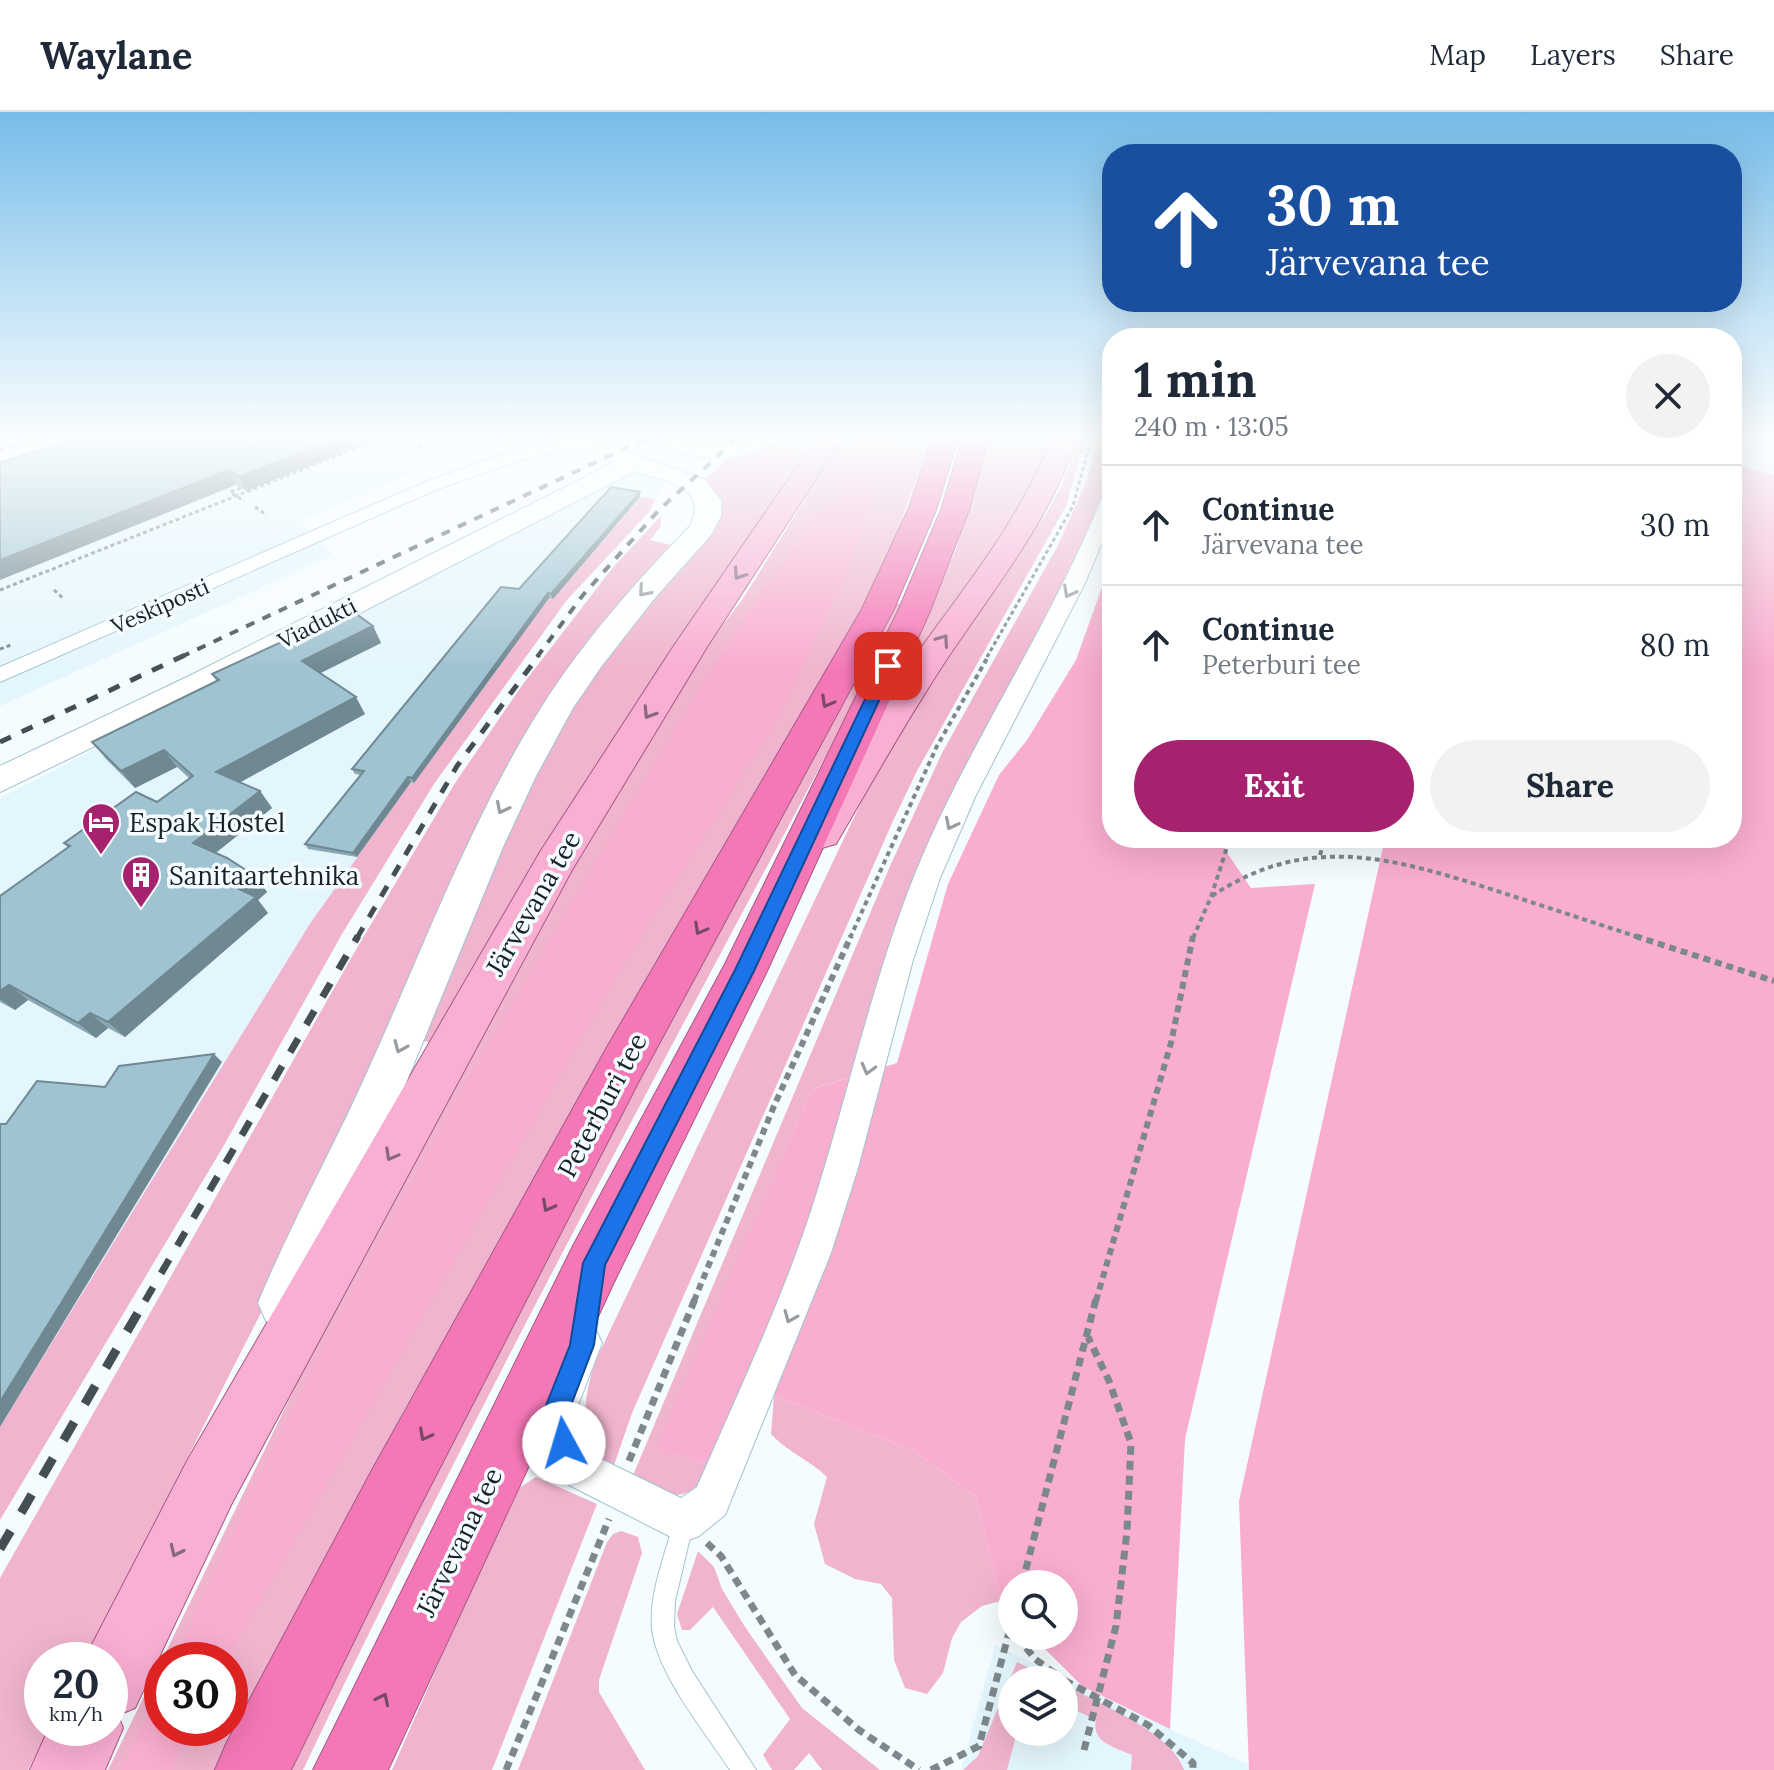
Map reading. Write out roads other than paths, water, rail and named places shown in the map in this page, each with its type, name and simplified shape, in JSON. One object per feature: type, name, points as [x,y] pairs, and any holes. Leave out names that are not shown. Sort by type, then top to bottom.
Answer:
[{"type":"highway","name":"Peterburi tee","points":[[252,1770],[393,1494],[623,1064],[878,609],[919,516]]},
{"type":"highway","points":[[744,971],[914,611],[952,516]]},
{"type":"highway","name":"Järvevana tee","points":[[350,1770],[594,1263],[744,971]]},
{"type":"main road","name":"Järvevana tee","points":[[128,1647],[210,1481],[555,863],[690,647],[777,516]]},
{"type":"main road","name":"Järvevana tee","points":[[744,971],[891,715],[1030,516]]},
{"type":"main road","points":[[67,1770],[78,1746]]},
{"type":"street","name":"Veskiposti","points":[[318,535],[342,516]]},
{"type":"street","name":"Veskiposti","points":[[0,675],[359,516]]},
{"type":"street","name":"Viadukti","points":[[0,780],[533,516]]},
{"type":"street","points":[[210,1481],[256,1364],[358,1146],[481,850],[506,799],[532,749],[586,664],[646,588],[702,529],[708,516]]},
{"type":"street","points":[[594,1263],[582,1345],[558,1408],[564,1443],[583,1471],[684,1521],[711,1501],[796,1303],[841,1170],[899,955],[943,838],[1081,570],[1102,519]]},
{"type":"lane","points":[[684,1521],[667,1590],[662,1629],[673,1659],[744,1770]]},
{"type":"railway","points":[[181,657],[480,516]]},
{"type":"railway","points":[[537,657],[583,595],[653,516]]},
{"type":"railway","points":[[0,742],[185,655]]},
{"type":"railway","points":[[357,938],[457,766],[539,655]]},
{"type":"railway","points":[[145,1301],[358,936]]},
{"type":"railway","points":[[0,1549],[146,1299]]},
{"type":"place","name":"Espak Hostel","points":[[101,856]]},
{"type":"place","name":"Sanitaartehnika","points":[[141,909]]}]
